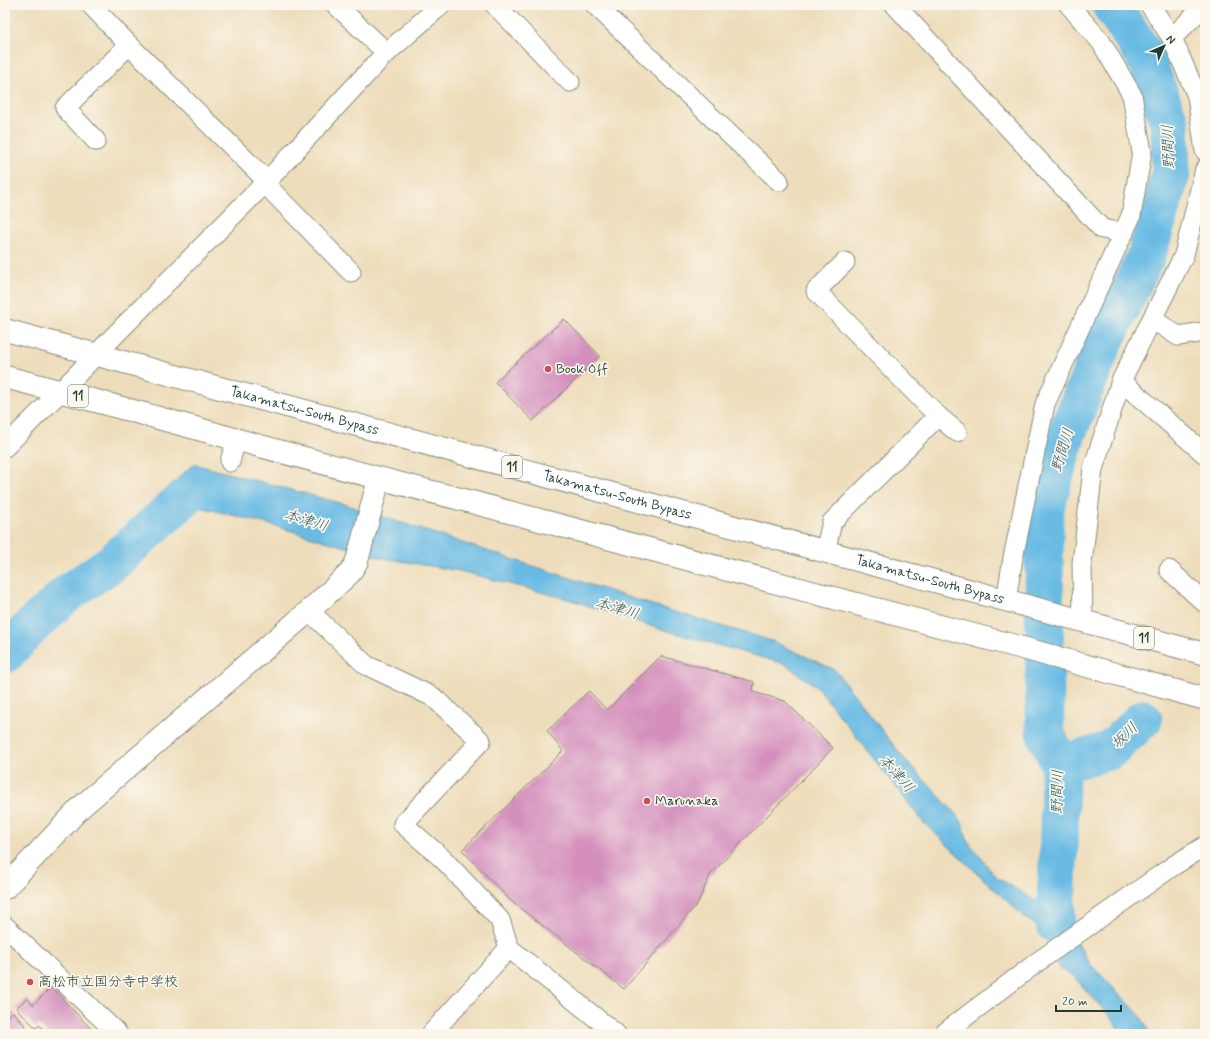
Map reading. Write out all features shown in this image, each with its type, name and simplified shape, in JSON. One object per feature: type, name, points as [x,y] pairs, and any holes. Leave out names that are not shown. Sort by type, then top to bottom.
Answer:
[{"type":"main road","name":"Takamatsu-South Bypass","points":[[5,330],[1205,654]]},
{"type":"main road","name":"11","points":[[5,377],[62,391],[379,479],[472,502],[1019,647],[1205,699]]},
{"type":"main road","points":[[5,888],[81,807],[309,611],[350,573],[357,561],[379,479]]},
{"type":"street","points":[[336,5],[387,53]]},
{"type":"street","points":[[5,447],[62,391],[267,181],[387,53],[441,5]]},
{"type":"street","points":[[495,5],[570,82]]},
{"type":"street","points":[[595,5],[779,181]]},
{"type":"street","points":[[895,5],[1102,229],[1124,233]]},
{"type":"street","points":[[1012,602],[1013,558],[1045,404],[1131,216],[1142,152],[1132,96],[1101,42],[1068,5]]},
{"type":"street","points":[[1150,5],[1172,38],[1201,96],[1205,150]]},
{"type":"street","points":[[1172,38],[1205,5]]},
{"type":"street","points":[[101,8],[129,45],[267,181],[270,189],[351,272]]},
{"type":"street","points":[[96,141],[65,108],[129,45]]},
{"type":"street","points":[[1083,622],[1082,563],[1093,469],[1121,381],[1184,255],[1205,169]]},
{"type":"street","points":[[845,262],[816,291],[938,416],[957,432]]},
{"type":"street","points":[[1152,319],[1178,336],[1205,332]]},
{"type":"street","points":[[1121,381],[1205,454]]},
{"type":"street","points":[[825,552],[832,522],[938,416]]},
{"type":"street","points":[[230,462],[236,439]]},
{"type":"street","points":[[1169,570],[1205,603]]},
{"type":"street","points":[[309,611],[366,665],[433,697],[480,741],[403,824],[443,859],[500,920],[509,948],[616,1034]]},
{"type":"street","points":[[943,1034],[1036,963],[1173,866],[1205,846]]},
{"type":"street","points":[[5,926],[118,1034]]},
{"type":"street","points":[[431,1034],[509,948]]},
{"type":"water","points":[[194,464],[344,504],[658,607],[772,641],[835,670],[902,756],[961,820],[968,841],[996,877],[1044,906],[1060,904],[1068,927],[1090,964],[1139,1014],[1151,1034],[1121,1034],[1114,1021],[1073,976],[1060,969],[1047,933],[1025,918],[924,823],[818,688],[785,664],[657,628],[571,600],[460,571],[383,558],[268,524],[200,507],[188,510],[152,541],[139,531],[172,493],[178,478]]},
{"type":"building","name":"Book Off","points":[[564,319],[600,356],[533,421],[495,382]]},
{"type":"building","name":"Marunaka","points":[[661,656],[754,682],[753,692],[785,701],[833,748],[710,875],[698,903],[624,989],[511,901],[462,850],[563,751],[547,731],[589,691],[607,710]]},
{"type":"building","points":[[51,987],[96,1034],[48,1034],[39,1025],[36,1028],[16,1008],[27,998],[33,1005]]},
{"type":"building","points":[[13,1012],[27,1028],[20,1034],[9,1034],[5,1029],[5,1019]]},
{"type":"waterway","name":"野間川","points":[[1055,924],[1059,844],[1060,764],[1045,733],[1044,511],[1067,433],[1103,344],[1147,254],[1171,174],[1170,124],[1144,54],[1111,5]]},
{"type":"waterway","name":"本津川","points":[[5,654],[32,626],[68,593],[112,563],[183,499]]},
{"type":"waterway","name":"坂川","points":[[1060,764],[1109,751],[1143,719]]},
{"type":"place","name":"Book Off","points":[[548,369]]},
{"type":"place","name":"Marunaka","points":[[647,801]]},
{"type":"place","name":"高松市立国分寺中学校","points":[[30,982]]}]
